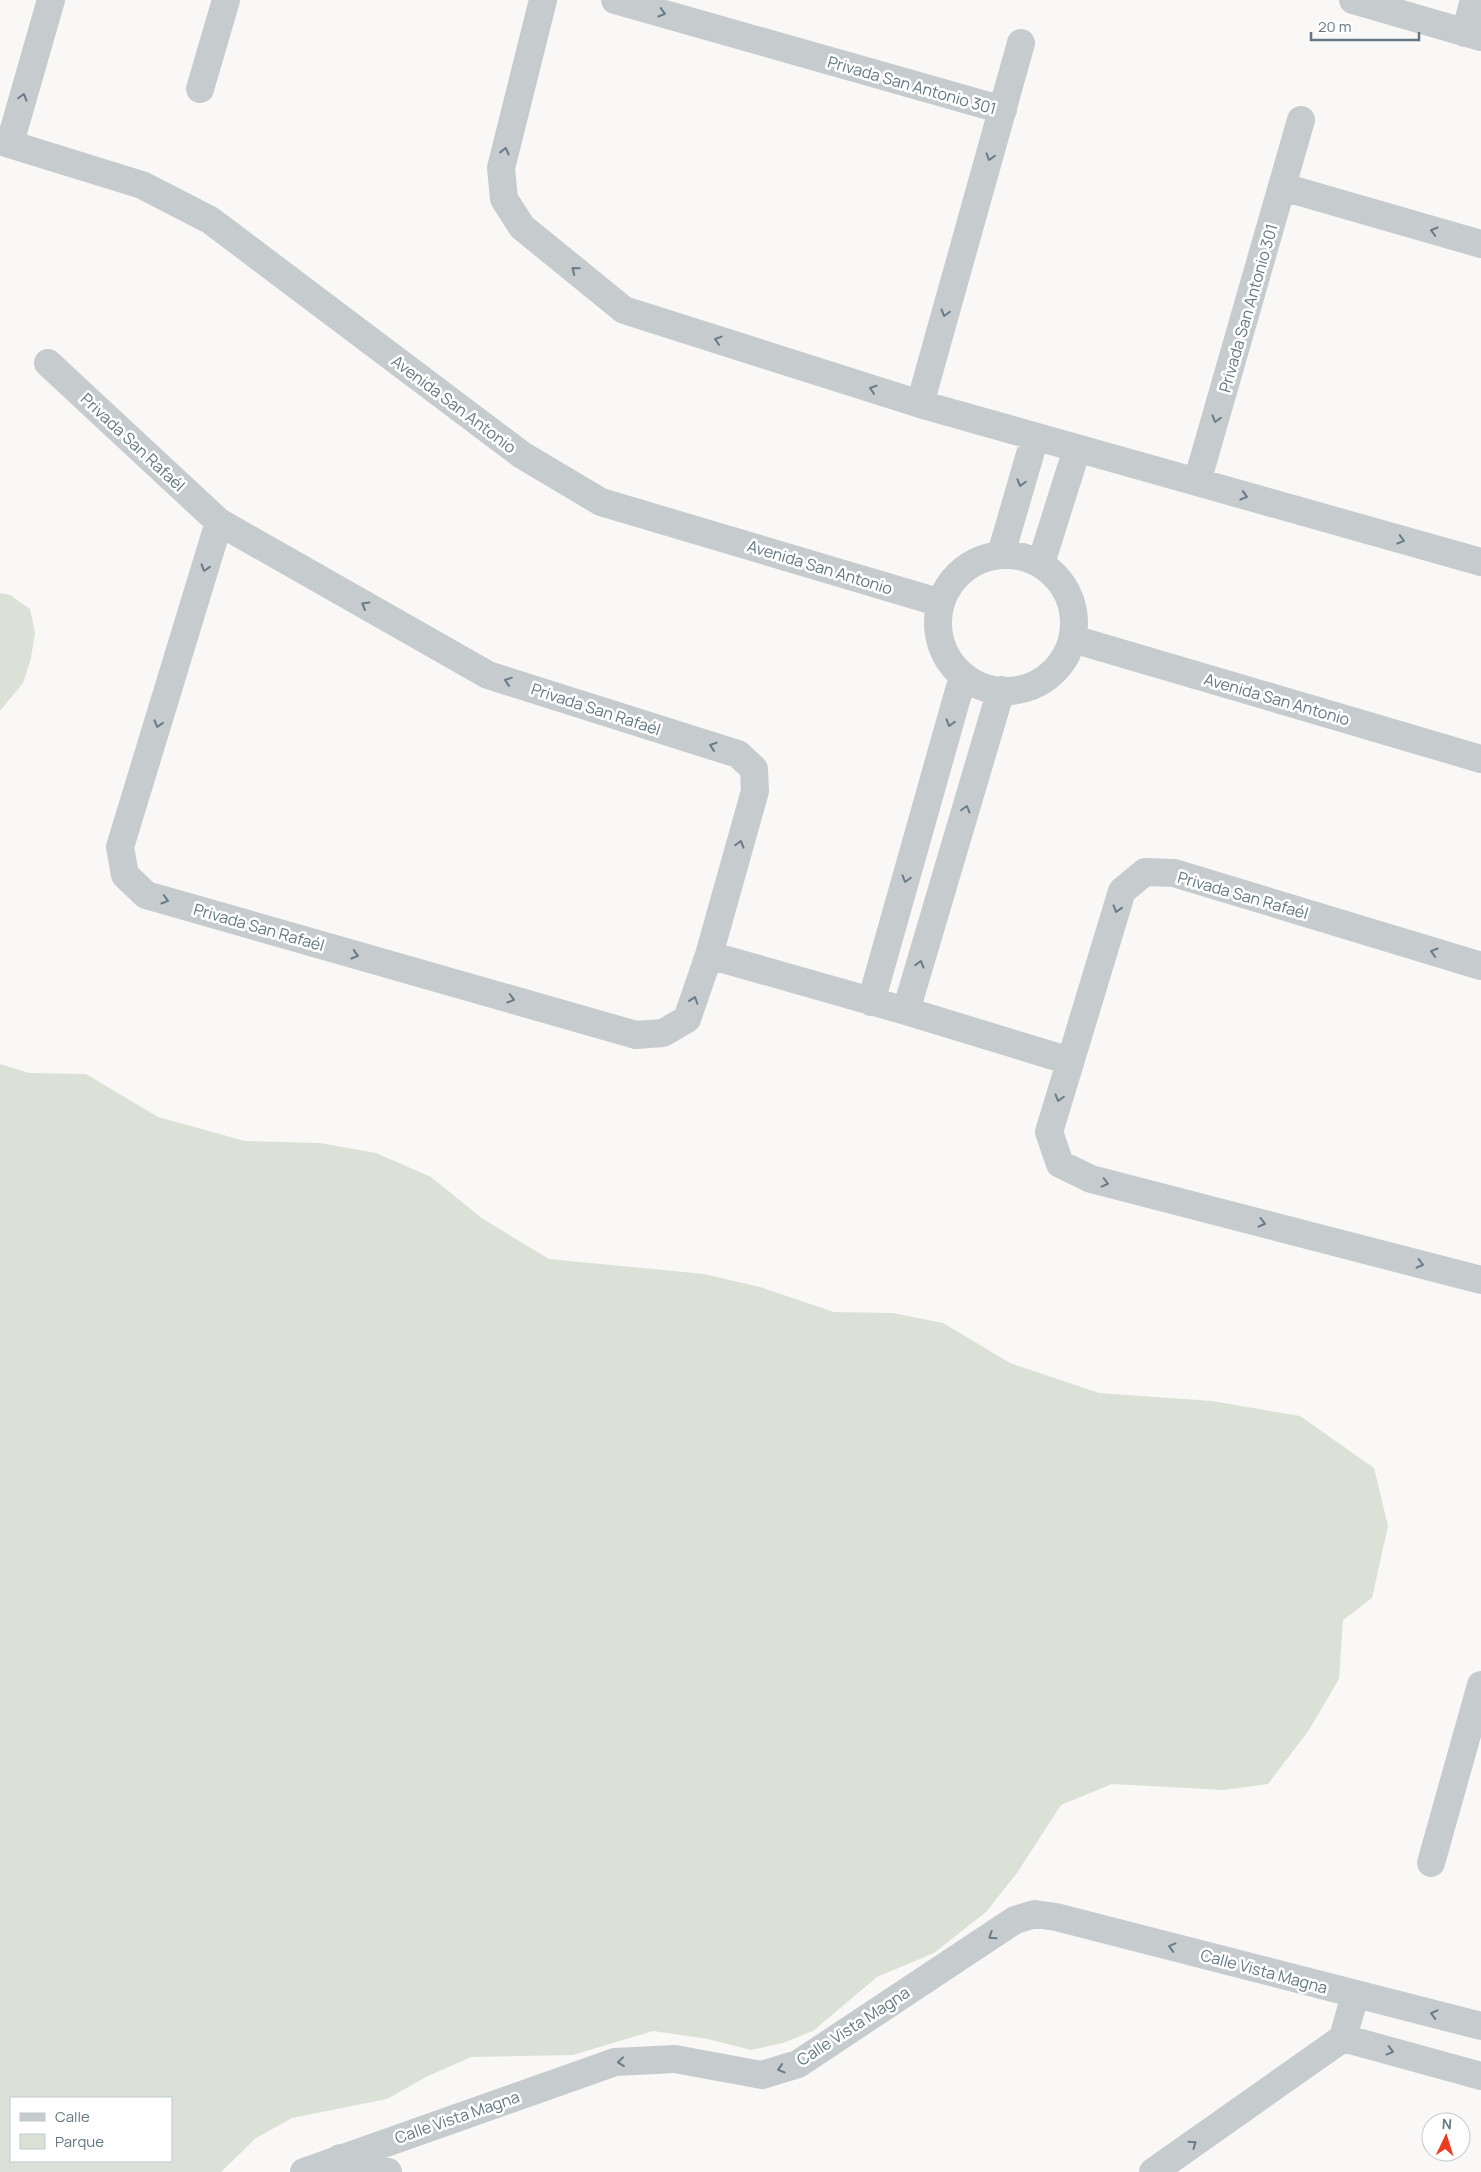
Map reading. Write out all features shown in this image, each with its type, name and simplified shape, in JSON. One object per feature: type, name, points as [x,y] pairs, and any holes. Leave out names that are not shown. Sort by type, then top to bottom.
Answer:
[{"type":"street","points":[[5,142],[51,0]]},
{"type":"street","points":[[200,89],[226,0]]},
{"type":"street","points":[[543,0],[501,168],[504,199],[522,227],[624,310],[920,404],[1481,562]]},
{"type":"street","name":"Privada San Antonio 301","points":[[615,0],[1003,110],[920,404]]},
{"type":"street","points":[[1353,0],[1405,7],[1473,35],[1474,0]]},
{"type":"street","points":[[1003,110],[1021,43]]},
{"type":"street","name":"Privada San Antonio 301","points":[[1197,482],[1301,120]]},
{"type":"street","name":"Avenida San Antonio","points":[[5,142],[142,185],[210,220],[522,456],[602,502],[941,603]]},
{"type":"street","points":[[1283,187],[1481,244]]},
{"type":"street","name":"Privada San Rafaél","points":[[48,363],[219,522],[488,675],[738,754],[754,770],[755,791],[709,954],[687,1019],[663,1034],[636,1035],[146,895],[125,875],[120,847],[219,522]]},
{"type":"street","points":[[1001,554],[1035,436]]},
{"type":"street","points":[[1041,563],[1077,449]]},
{"type":"street","points":[[1001,554],[1021,556],[1041,563],[1052,572],[1070,596],[1074,617],[1073,639],[1063,660],[1047,678],[1032,686],[1017,690],[1001,690],[981,686],[964,676],[950,661],[941,643],[938,623],[941,603],[949,584],[963,569],[981,559],[1001,554]]},
{"type":"street","name":"Avenida San Antonio","points":[[1073,639],[1481,759]]},
{"type":"street","points":[[871,1002],[964,676]]},
{"type":"street","points":[[906,1011],[1001,690]]},
{"type":"street","name":"Privada San Rafaél","points":[[1481,966],[1174,873],[1145,872],[1122,890],[1049,1132],[1060,1164],[1091,1179],[1481,1280]]},
{"type":"street","points":[[709,954],[1070,1061]]},
{"type":"street","points":[[1431,1863],[1481,1685]]},
{"type":"street","name":"Calle Vista Magna","points":[[304,2172],[615,2062],[675,2059],[762,2075],[798,2064],[1015,1920],[1035,1914],[1056,1917],[1481,2026]]},
{"type":"street","points":[[1154,2172],[1343,2038],[1355,1995]]},
{"type":"street","points":[[1343,2038],[1481,2076]]},
{"type":"street","points":[[340,2158],[388,2172]]},
{"type":"green space","points":[[0,593],[10,595],[30,609],[35,633],[31,658],[23,683],[0,711]]},
{"type":"green space","points":[[0,1064],[29,1073],[86,1074],[158,1117],[245,1141],[320,1143],[376,1153],[431,1177],[483,1219],[549,1259],[704,1274],[760,1287],[834,1312],[893,1313],[943,1323],[1010,1363],[1099,1393],[1212,1401],[1300,1416],[1374,1468],[1388,1526],[1372,1598],[1343,1620],[1339,1679],[1309,1730],[1268,1784],[1223,1790],[1112,1784],[1061,1805],[1017,1873],[986,1912],[934,1953],[877,1977],[813,2031],[783,2043],[751,2050],[708,2039],[653,2031],[573,2055],[471,2057],[426,2077],[387,2099],[292,2118],[256,2138],[221,2172],[0,2172]]}]
